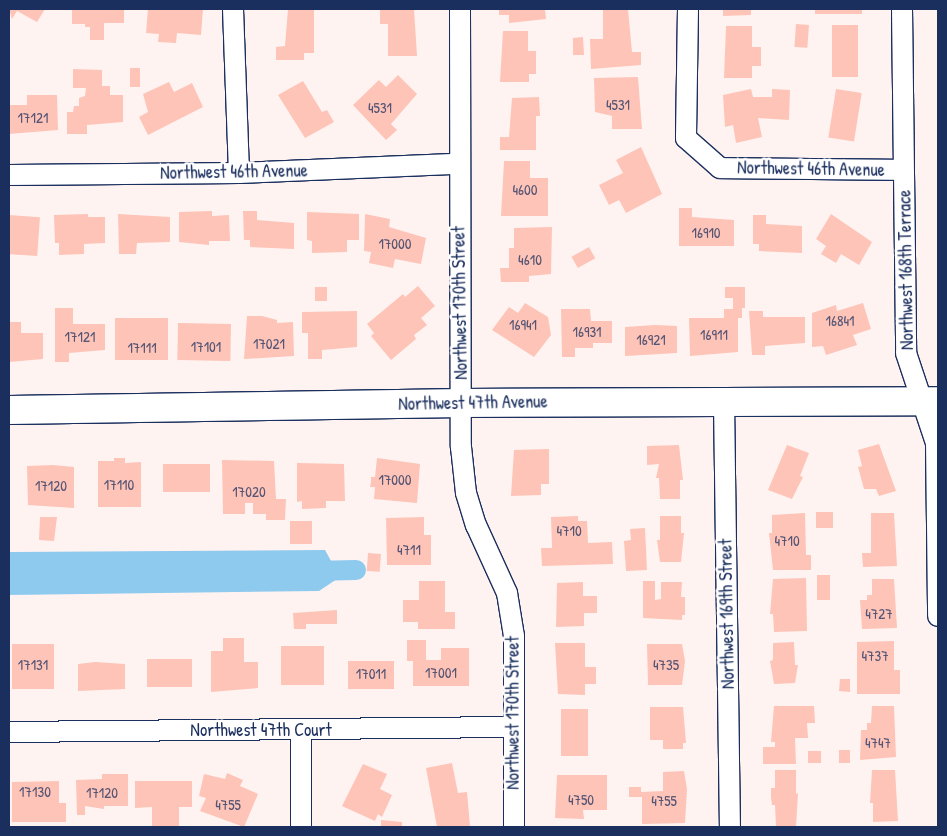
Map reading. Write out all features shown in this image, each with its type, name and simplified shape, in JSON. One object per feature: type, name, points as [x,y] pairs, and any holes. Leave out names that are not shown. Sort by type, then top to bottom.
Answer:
[{"type":"main road","name":"Northwest 47th Avenue","points":[[9,410],[462,403],[929,402]]},
{"type":"street","points":[[233,9],[239,173]]},
{"type":"street","name":"Northwest 170th Street","points":[[460,9],[458,164],[462,403],[466,493],[476,525],[507,593],[513,628],[514,827]]},
{"type":"street","name":"Northwest 46th Avenue","points":[[688,9],[686,138],[720,168],[903,170]]},
{"type":"street","name":"Northwest 168th Terrace","points":[[902,9],[906,353],[929,402],[936,443],[938,616]]},
{"type":"street","name":"Northwest 46th Avenue","points":[[9,175],[239,173],[458,164]]},
{"type":"street","name":"Northwest 169th Street","points":[[724,401],[730,827]]},
{"type":"street","name":"Northwest 47th Court","points":[[9,732],[514,727]]},
{"type":"street","points":[[301,827],[302,730]]},
{"type":"water","points":[[325,550],[340,577],[319,591],[9,595],[9,552]]},
{"type":"building","points":[[9,9],[45,9],[37,22],[17,11],[12,19]]},
{"type":"building","points":[[72,9],[124,9],[124,23],[104,23],[104,40],[90,40],[90,27],[85,27],[85,24],[72,24]]},
{"type":"building","points":[[148,9],[203,9],[201,35],[177,33],[176,43],[158,42],[159,34],[146,33]]},
{"type":"building","points":[[288,9],[314,9],[314,53],[304,53],[304,60],[276,60],[276,47],[285,46]]},
{"type":"building","points":[[380,9],[414,9],[417,56],[388,56],[388,24],[380,24]]},
{"type":"building","points":[[499,9],[545,9],[546,19],[509,23],[509,15],[499,15]]},
{"type":"building","points":[[603,9],[628,9],[632,52],[641,52],[641,65],[591,69],[590,39],[603,39]]},
{"type":"building","points":[[723,9],[751,9],[751,15],[723,16]]},
{"type":"building","points":[[815,9],[862,9],[862,14],[815,14]]},
{"type":"building","points":[[796,24],[809,25],[807,48],[794,47]]},
{"type":"building","points":[[832,25],[858,25],[858,77],[832,77]]},
{"type":"building","points":[[726,26],[752,26],[752,47],[761,47],[761,66],[752,66],[752,78],[724,78]]},
{"type":"building","points":[[503,31],[528,31],[528,51],[536,51],[536,74],[529,74],[529,82],[500,82]]},
{"type":"building","points":[[583,37],[584,55],[573,55],[573,38]]},
{"type":"building","points":[[130,68],[140,68],[140,87],[130,87]]},
{"type":"building","points":[[73,69],[102,70],[102,86],[110,86],[110,95],[123,95],[123,122],[87,125],[87,134],[67,134],[67,112],[73,112],[74,106],[79,106],[79,98],[85,96],[86,88],[73,88]]},
{"type":"building","points":[[398,75],[417,94],[391,124],[397,130],[386,140],[353,105],[379,80],[386,87]]},
{"type":"building","points":[[638,77],[642,129],[612,129],[612,116],[595,112],[594,78]]},
{"type":"building","points":[[303,81],[322,112],[327,110],[334,122],[305,138],[278,95]]},
{"type":"building","points":[[169,82],[174,92],[192,83],[203,107],[148,135],[139,117],[148,112],[143,94]]},
{"type":"building","points":[[751,89],[753,97],[772,97],[772,89],[790,90],[789,120],[758,118],[762,137],[736,143],[733,125],[725,127],[723,95]]},
{"type":"building","points":[[836,89],[862,93],[854,141],[828,137]]},
{"type":"building","points":[[27,95],[57,95],[58,130],[9,134],[9,105],[27,105]]},
{"type":"building","points":[[539,97],[540,116],[536,116],[536,150],[500,150],[500,137],[509,137],[512,98]]},
{"type":"building","points":[[641,147],[662,194],[626,213],[619,200],[609,205],[599,185],[623,173],[616,160]]},
{"type":"building","points":[[504,161],[530,161],[530,178],[548,178],[548,216],[501,216]]},
{"type":"building","points":[[679,208],[692,208],[692,217],[734,220],[734,246],[679,246]]},
{"type":"building","points":[[212,211],[212,216],[229,215],[230,241],[209,241],[209,245],[179,242],[179,212]]},
{"type":"building","points":[[243,211],[257,211],[257,220],[294,223],[294,249],[250,247],[250,240],[244,240]]},
{"type":"building","points":[[307,212],[359,214],[359,240],[347,240],[347,252],[312,253],[312,241],[307,240]]},
{"type":"building","points":[[88,214],[88,217],[105,217],[105,243],[84,244],[84,254],[59,255],[59,243],[55,243],[54,215]]},
{"type":"building","points":[[118,214],[170,217],[170,242],[137,243],[136,254],[119,254]]},
{"type":"building","points":[[365,214],[390,219],[389,227],[426,238],[421,264],[395,259],[393,268],[369,263],[371,252],[364,251]]},
{"type":"building","points":[[831,214],[872,242],[859,265],[841,254],[836,263],[821,254],[826,246],[816,239]]},
{"type":"building","points":[[9,215],[40,217],[37,256],[9,254]]},
{"type":"building","points":[[753,215],[766,215],[766,224],[802,226],[802,253],[759,251],[759,244],[753,244]]},
{"type":"building","points":[[552,227],[551,274],[529,276],[529,282],[501,282],[500,268],[509,268],[509,248],[514,248],[514,228]]},
{"type":"building","points":[[589,247],[595,258],[578,268],[572,257]]},
{"type":"building","points":[[418,286],[435,306],[421,318],[427,325],[414,335],[416,339],[391,360],[371,336],[374,333],[367,324],[403,294],[405,297]]},
{"type":"building","points":[[315,287],[327,287],[327,301],[315,301]]},
{"type":"building","points":[[725,287],[745,287],[745,308],[742,308],[742,318],[738,318],[738,352],[690,356],[689,318],[724,318],[724,309],[733,309],[733,298],[725,298]]},
{"type":"building","points":[[525,303],[548,317],[551,335],[534,357],[492,330],[509,307],[518,313]]},
{"type":"building","points":[[863,303],[871,329],[853,335],[857,345],[826,355],[823,346],[812,347],[812,313],[836,305],[837,311]]},
{"type":"building","points":[[55,308],[73,308],[73,324],[105,324],[105,350],[69,353],[69,362],[55,362]]},
{"type":"building","points":[[561,309],[590,309],[591,321],[612,321],[612,343],[593,343],[593,348],[575,348],[575,357],[562,357]]},
{"type":"building","points":[[357,311],[357,347],[322,350],[322,359],[308,359],[308,333],[302,333],[302,312]]},
{"type":"building","points":[[749,311],[763,311],[763,317],[805,317],[805,343],[765,346],[765,355],[752,355]]},
{"type":"building","points":[[247,316],[262,316],[277,320],[277,323],[293,322],[294,356],[244,359]]},
{"type":"building","points":[[115,318],[168,318],[168,360],[115,360]]},
{"type":"building","points":[[9,322],[21,322],[21,333],[43,333],[43,359],[9,362]]},
{"type":"building","points":[[178,323],[231,324],[230,361],[177,360]]},
{"type":"building","points":[[677,326],[677,353],[625,356],[625,327]]},
{"type":"building","points":[[879,444],[896,491],[879,496],[876,489],[864,489],[858,467],[862,466],[858,450]]},
{"type":"building","points":[[679,445],[683,480],[680,480],[680,499],[660,499],[659,478],[656,478],[659,464],[647,465],[647,446]]},
{"type":"building","points":[[787,445],[809,453],[800,476],[803,477],[792,499],[768,490]]},
{"type":"building","points":[[549,449],[549,484],[541,484],[541,495],[511,496],[514,450]]},
{"type":"building","points":[[114,458],[125,458],[125,463],[141,462],[141,507],[98,507],[98,461],[114,461]]},
{"type":"building","points":[[377,458],[420,464],[417,503],[374,499],[375,487],[370,487],[371,477],[375,477]]},
{"type":"building","points":[[222,460],[274,461],[276,499],[286,499],[285,520],[266,520],[266,514],[253,514],[253,503],[245,503],[245,514],[223,514]]},
{"type":"building","points":[[297,463],[344,464],[345,501],[326,501],[326,508],[302,509],[302,501],[297,502]]},
{"type":"building","points":[[163,464],[210,464],[210,492],[163,492]]},
{"type":"building","points":[[53,465],[74,467],[74,508],[28,505],[27,466]]},
{"type":"building","points":[[816,512],[833,512],[833,528],[816,528]]},
{"type":"building","points":[[805,513],[806,555],[811,555],[811,570],[773,570],[769,533],[772,533],[772,515]]},
{"type":"building","points":[[871,513],[894,513],[897,566],[863,567],[862,553],[871,553]]},
{"type":"building","points":[[578,516],[578,521],[587,521],[588,543],[612,542],[613,564],[542,566],[541,548],[552,548],[551,517]]},
{"type":"building","points":[[660,516],[681,516],[681,533],[684,533],[681,562],[660,562],[657,540],[660,540]]},
{"type":"building","points":[[40,517],[57,517],[54,541],[39,540]]},
{"type":"building","points":[[424,517],[424,535],[431,535],[431,565],[387,565],[386,518]]},
{"type":"building","points":[[290,521],[312,521],[312,544],[290,544]]},
{"type":"building","points":[[645,528],[647,570],[626,571],[624,541],[631,540],[630,529]]},
{"type":"building","points":[[368,553],[381,554],[380,572],[367,571]]},
{"type":"building","points":[[817,575],[830,575],[830,600],[817,600]]},
{"type":"building","points":[[806,578],[807,631],[774,632],[773,614],[770,614],[773,579]]},
{"type":"building","points":[[872,579],[894,579],[897,628],[862,629],[860,600],[867,600],[867,595],[872,595]]},
{"type":"building","points":[[419,581],[445,581],[445,612],[455,612],[455,629],[418,629],[418,622],[403,622],[403,600],[419,600]]},
{"type":"building","points":[[643,581],[655,581],[655,600],[661,599],[661,582],[682,582],[681,597],[685,597],[685,615],[682,615],[682,620],[643,618]]},
{"type":"building","points":[[583,582],[583,596],[597,596],[597,613],[584,613],[584,626],[556,627],[557,583]]},
{"type":"building","points":[[337,610],[337,624],[306,624],[306,629],[294,629],[293,613]]},
{"type":"building","points":[[223,638],[244,638],[244,662],[258,662],[258,688],[211,692],[211,651],[223,651]]},
{"type":"building","points":[[407,640],[426,640],[426,660],[441,660],[441,648],[469,648],[469,686],[413,686],[413,661],[407,661]]},
{"type":"building","points":[[894,641],[894,670],[900,670],[900,694],[857,694],[857,642]]},
{"type":"building","points":[[794,642],[795,665],[798,665],[795,683],[774,684],[770,661],[773,660],[773,643]]},
{"type":"building","points":[[555,643],[585,643],[585,667],[596,667],[596,684],[585,684],[585,695],[558,694]]},
{"type":"building","points":[[12,644],[54,644],[54,689],[12,689]]},
{"type":"building","points":[[647,644],[682,644],[685,661],[682,685],[648,685]]},
{"type":"building","points":[[281,646],[324,646],[324,685],[281,685]]},
{"type":"building","points":[[147,659],[192,659],[192,687],[147,687]]},
{"type":"building","points":[[348,661],[394,661],[394,689],[348,689]]},
{"type":"building","points":[[95,662],[125,664],[125,689],[78,691],[78,664]]},
{"type":"building","points":[[840,679],[850,679],[850,692],[839,691]]},
{"type":"building","points":[[774,706],[814,706],[815,723],[807,723],[808,738],[795,738],[796,764],[763,764],[763,747],[775,747],[775,742],[771,742]]},
{"type":"building","points":[[872,706],[894,706],[896,757],[860,760],[861,730],[867,730],[867,723],[871,723]]},
{"type":"building","points":[[650,707],[683,707],[686,743],[683,743],[683,749],[663,749],[663,740],[650,740]]},
{"type":"building","points":[[561,709],[588,709],[588,756],[561,756]]},
{"type":"building","points":[[839,750],[850,750],[850,763],[839,763]]},
{"type":"building","points":[[808,751],[821,751],[821,763],[808,763]]},
{"type":"building","points":[[452,763],[458,793],[467,792],[470,826],[437,827],[426,768]]},
{"type":"building","points":[[363,764],[387,774],[380,789],[392,795],[382,817],[378,814],[375,821],[342,806]]},
{"type":"building","points":[[775,770],[796,770],[796,794],[798,793],[796,827],[776,827],[775,805],[772,805],[771,797],[771,788],[775,788]]},
{"type":"building","points":[[872,770],[895,770],[898,821],[873,822],[873,803],[870,803]]},
{"type":"building","points":[[684,771],[687,789],[685,823],[642,824],[642,797],[629,797],[629,787],[641,787],[641,792],[663,791],[663,772]]},
{"type":"building","points":[[227,773],[243,780],[240,786],[258,794],[244,827],[200,811],[206,798],[199,796],[204,774],[225,779]]},
{"type":"building","points":[[102,774],[128,774],[128,806],[104,806],[104,809],[85,806],[85,815],[77,815],[76,780],[102,779]]},
{"type":"building","points":[[557,775],[607,775],[607,810],[583,810],[584,819],[555,818]]},
{"type":"building","points":[[59,781],[59,803],[66,803],[66,822],[12,822],[12,782]]},
{"type":"building","points":[[135,781],[192,781],[192,807],[179,807],[179,827],[152,827],[152,807],[135,808]]},
{"type":"building","points":[[381,820],[402,822],[402,827],[381,827]]},
{"type":"waterway","points":[[311,571],[356,570]]}]
